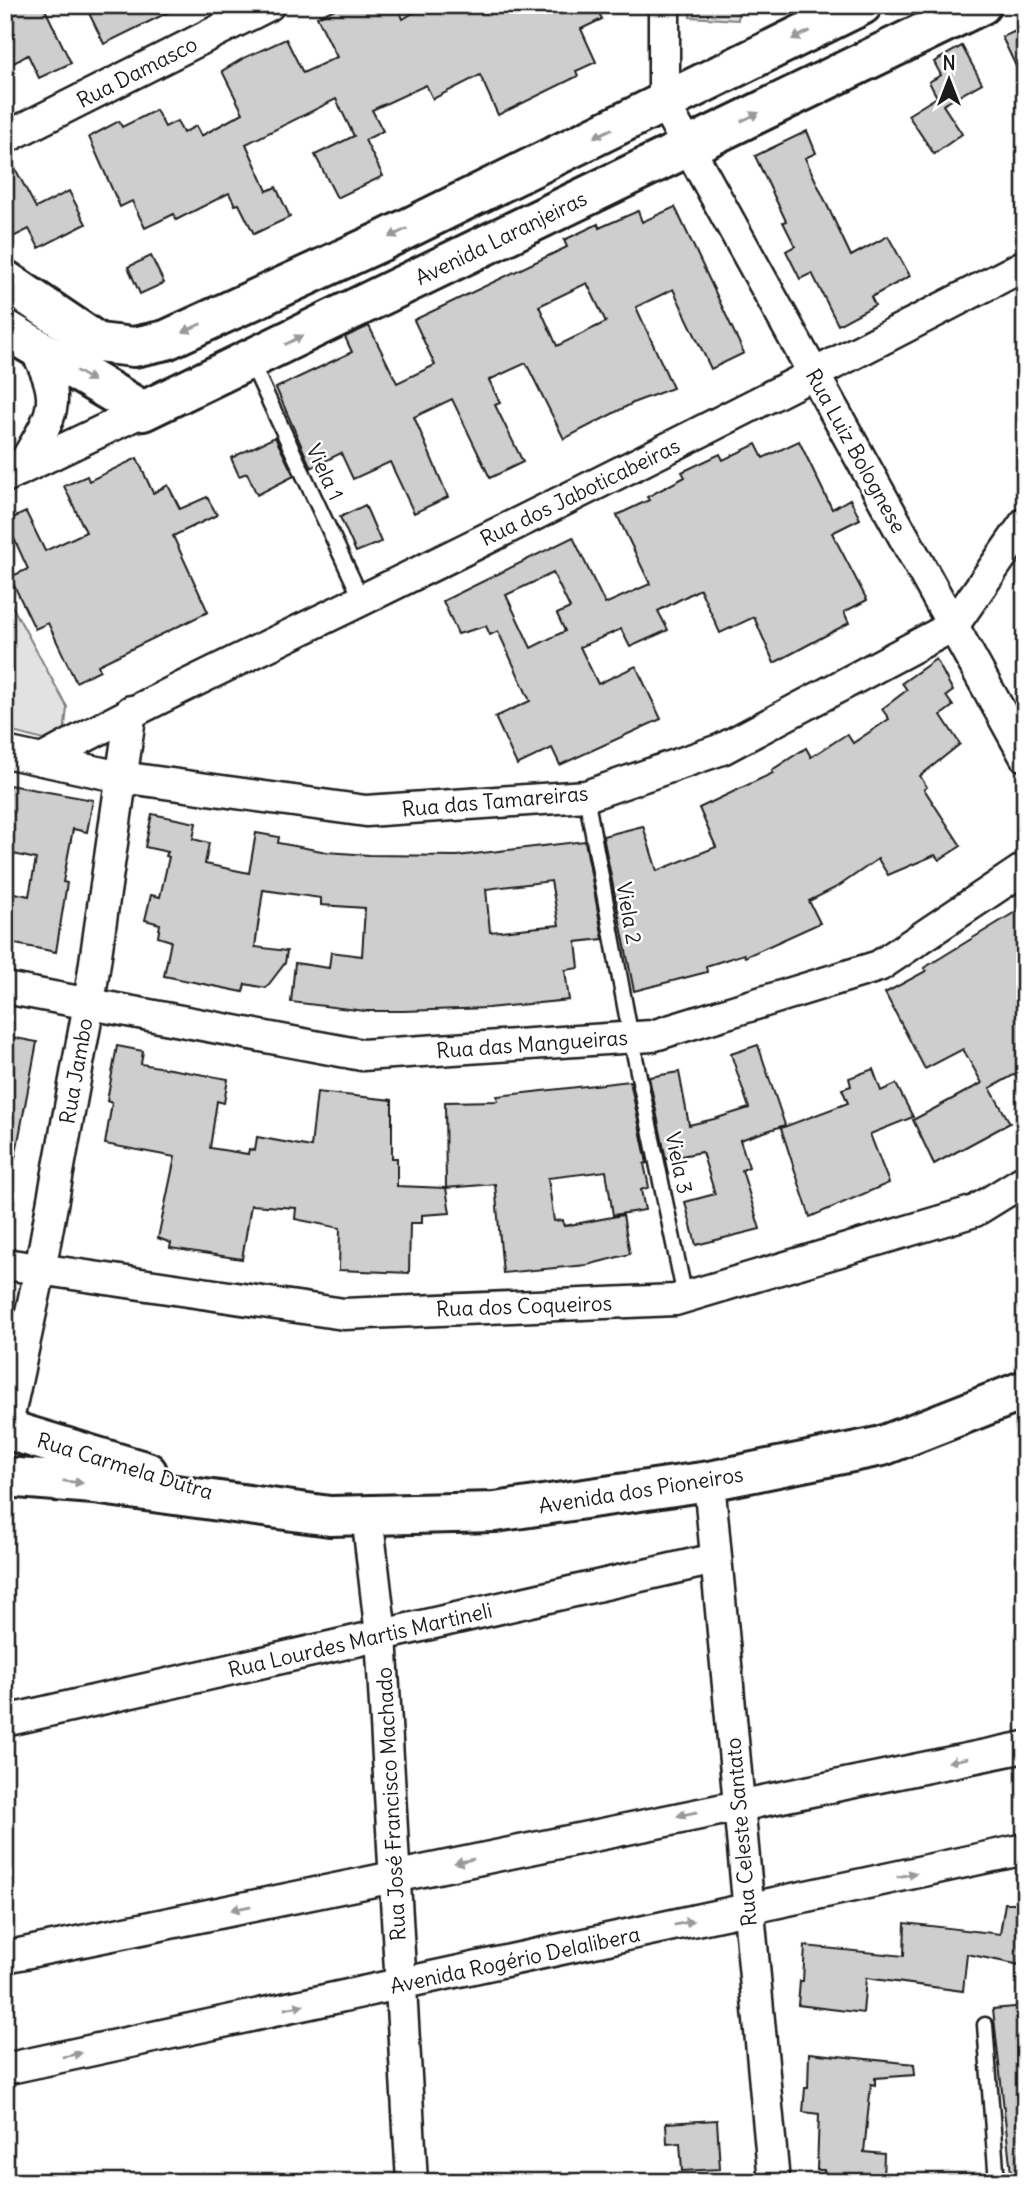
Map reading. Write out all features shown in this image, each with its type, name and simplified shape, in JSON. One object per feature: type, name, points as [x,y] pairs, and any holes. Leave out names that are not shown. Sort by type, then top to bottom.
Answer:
[{"type":"main road","name":"Avenida Laranjeiras","points":[[143,411],[250,362],[981,5]]},
{"type":"main road","points":[[5,280],[98,343],[134,347],[166,340],[380,242],[664,103],[843,9]]},
{"type":"main road","points":[[18,336],[143,411]]},
{"type":"main road","name":"Avenida dos Pioneiros","points":[[246,1503],[330,1516],[495,1512],[709,1481],[882,1446],[1025,1390]]},
{"type":"main road","name":"Rua Carmela Dutra","points":[[6,1429],[246,1503]]},
{"type":"main road","points":[[5,1477],[28,1476],[246,1503]]},
{"type":"street","name":"Rua Damasco","points":[[5,138],[269,5]]},
{"type":"street","points":[[664,5],[664,103]]},
{"type":"street","name":"Rua Luiz Bolognese","points":[[664,103],[1025,756]]},
{"type":"street","name":"Rua dos Jaboticabeiras","points":[[42,760],[131,711],[362,600],[814,375],[1025,265]]},
{"type":"street","name":"Avenida Laranjeiras","points":[[13,473],[55,403],[50,376],[18,336]]},
{"type":"street","name":"Avenida Laranjeiras","points":[[13,473],[143,411]]},
{"type":"street","name":"Rua das Tamareiras","points":[[5,752],[121,777],[366,811],[586,796],[722,749],[953,626],[1025,523]]},
{"type":"street","name":"Rua Jambo","points":[[6,1429],[40,1270],[89,1004],[131,711]]},
{"type":"street","name":"Rua das Mangueiras","points":[[5,988],[362,1055],[652,1036],[878,966],[1025,868]]},
{"type":"street","name":"Rua dos Coqueiros","points":[[5,1264],[344,1314],[675,1300],[975,1211],[1025,1180]]},
{"type":"street","name":"Rua Celeste Santato","points":[[709,1481],[774,2182]]},
{"type":"street","name":"Rua José Francisco Machado","points":[[367,1515],[381,1635],[412,2182]]},
{"type":"street","name":"Rua Lourdes Martis Martineli","points":[[5,1721],[715,1559]]},
{"type":"street","points":[[5,1957],[1025,1747]]},
{"type":"street","name":"Avenida Rogério Delalibera","points":[[5,2069],[1025,1849]]},
{"type":"lane","name":"Viela 1","points":[[250,362],[362,600]]},
{"type":"lane","name":"Viela 2","points":[[586,796],[631,1038]]},
{"type":"lane","name":"Viela 3","points":[[631,1038],[685,1297]]},
{"type":"lane","points":[[985,2025],[997,2182]]},
{"type":"shaded area","points":[[690,5],[738,5],[738,20],[690,17]]},
{"type":"shaded area","points":[[5,593],[67,707],[63,745],[5,730]]},
{"type":"building","points":[[5,5],[43,5],[71,63],[39,78],[28,55],[5,68]]},
{"type":"building","points":[[85,5],[183,5],[104,44]]},
{"type":"building","points":[[344,5],[397,5],[403,19],[426,5],[595,5],[602,19],[581,29],[596,62],[576,71],[578,76],[498,115],[480,75],[433,99],[426,85],[372,110],[383,131],[365,140],[383,176],[337,198],[315,155],[354,136],[336,99],[246,144],[267,191],[276,187],[290,217],[254,234],[239,204],[235,205],[229,193],[176,220],[174,214],[145,228],[132,201],[120,207],[89,137],[119,121],[122,127],[156,110],[165,127],[177,121],[183,133],[196,126],[201,136],[243,113],[222,71],[286,39],[303,73],[337,57],[317,17]]},
{"type":"building","points":[[1025,27],[1025,85],[1002,37]]},
{"type":"building","points":[[962,46],[982,83],[943,105],[962,134],[934,154],[908,115],[937,97],[929,82],[941,75],[934,62]]},
{"type":"building","points":[[807,131],[816,153],[805,158],[851,256],[888,236],[910,276],[871,297],[875,305],[838,325],[812,273],[800,279],[786,251],[795,246],[755,156]]},
{"type":"building","points":[[5,155],[8,155],[36,208],[69,191],[86,224],[39,248],[29,229],[5,241]]},
{"type":"building","points":[[675,207],[744,353],[711,369],[673,289],[636,307],[673,388],[635,402],[564,439],[526,363],[489,380],[500,403],[495,405],[523,462],[490,478],[452,399],[414,417],[448,497],[414,513],[390,462],[353,479],[341,453],[311,468],[276,388],[352,352],[345,337],[369,326],[397,383],[435,365],[414,320],[567,247],[564,240],[598,224],[599,228],[638,211],[642,222]],"holes":[[[587,283],[606,322],[557,346],[539,306]]]},
{"type":"building","points":[[151,256],[164,283],[140,294],[128,267]]},
{"type":"building","points":[[275,437],[294,476],[257,495],[247,473],[239,476],[231,458]]},
{"type":"building","points":[[799,441],[832,509],[850,499],[860,519],[832,533],[867,600],[844,612],[849,623],[774,663],[754,617],[720,633],[700,589],[658,611],[668,630],[630,647],[621,629],[580,647],[598,684],[636,666],[661,719],[560,765],[552,748],[517,765],[495,717],[530,701],[498,631],[490,635],[486,626],[458,634],[443,601],[573,537],[605,604],[650,584],[617,515],[649,500],[647,497],[685,477],[682,472],[720,454],[723,460],[756,444],[763,458]],"holes":[[[553,573],[570,608],[557,614],[565,631],[531,648],[506,595]]]},
{"type":"building","points":[[137,458],[153,493],[168,485],[180,509],[207,497],[217,515],[173,536],[208,612],[98,665],[100,670],[76,682],[48,623],[35,629],[10,577],[28,569],[6,521],[26,512],[45,551],[86,532],[64,486],[87,476],[89,481]]},
{"type":"building","points":[[365,505],[381,542],[356,552],[340,517]]},
{"type":"building","points":[[936,659],[953,691],[946,696],[953,706],[941,715],[960,744],[920,776],[927,787],[924,789],[961,846],[939,860],[935,855],[888,875],[878,859],[839,886],[809,901],[820,923],[745,957],[744,954],[706,966],[707,972],[634,991],[603,836],[643,826],[657,871],[716,847],[699,808],[773,773],[772,770],[806,748],[811,757],[847,734],[853,743],[889,719],[882,709],[907,690],[902,683]]},
{"type":"building","points":[[9,785],[93,800],[87,832],[73,829],[63,882],[67,883],[56,952],[5,942],[5,891],[29,896],[36,859],[9,853],[11,846],[5,845],[10,816],[5,815]]},
{"type":"building","points":[[152,814],[196,823],[193,839],[209,843],[205,864],[249,873],[256,833],[279,837],[278,843],[327,852],[369,855],[457,856],[585,841],[603,939],[576,942],[579,968],[565,970],[569,1000],[488,1008],[404,1011],[365,1011],[291,1002],[295,963],[329,968],[331,952],[362,956],[365,908],[321,905],[321,898],[263,890],[255,947],[287,951],[285,963],[266,988],[245,984],[243,992],[164,976],[171,941],[158,937],[160,924],[145,920],[151,895],[160,897],[169,857],[166,856],[168,852],[145,847]],"holes":[[[551,881],[559,925],[490,932],[486,889]]]},
{"type":"building","points":[[1025,906],[1025,1069],[990,1088],[1010,1123],[934,1164],[913,1120],[982,1083],[963,1049],[925,1069],[885,993],[926,971],[924,968]]},
{"type":"building","points":[[5,1036],[37,1042],[15,1158],[5,1157]]},
{"type":"building","points":[[758,1045],[785,1125],[740,1140],[749,1167],[742,1170],[760,1229],[696,1245],[685,1202],[715,1194],[702,1152],[666,1159],[649,1077],[679,1072],[689,1125],[714,1119],[749,1108],[731,1054]]},
{"type":"building","points":[[117,1046],[143,1051],[141,1064],[228,1079],[224,1103],[217,1101],[210,1148],[248,1154],[249,1149],[255,1151],[257,1137],[311,1147],[317,1092],[392,1100],[392,1158],[397,1158],[397,1186],[446,1188],[450,1213],[422,1215],[422,1223],[410,1223],[409,1273],[339,1270],[340,1228],[295,1219],[296,1208],[251,1205],[242,1259],[170,1248],[171,1243],[158,1238],[175,1157],[105,1144],[112,1103],[107,1101]]},
{"type":"building","points":[[873,1069],[881,1091],[896,1084],[913,1117],[870,1134],[889,1183],[810,1217],[781,1128],[848,1103],[842,1089],[851,1086],[849,1078]]},
{"type":"building","points":[[630,1081],[647,1163],[644,1164],[649,1187],[641,1190],[645,1210],[613,1215],[606,1171],[548,1178],[554,1221],[563,1220],[564,1226],[623,1215],[630,1254],[587,1265],[503,1273],[495,1184],[446,1188],[445,1102],[498,1101],[497,1096]]},
{"type":"building","points":[[1005,1903],[1025,1903],[1025,1949],[1020,1965],[967,1954],[963,1991],[866,1978],[863,2013],[798,2005],[800,1981],[803,1981],[805,1946],[904,1956],[905,1923],[1000,1934]]},
{"type":"building","points":[[1025,2006],[1025,2173],[1011,2173],[993,2009]]},
{"type":"building","points":[[809,2053],[914,2064],[915,2075],[875,2078],[875,2085],[871,2084],[864,2152],[884,2154],[883,2178],[870,2176],[870,2182],[824,2182],[824,2170],[817,2170],[819,2114],[803,2112],[805,2088],[808,2088]]},
{"type":"building","points":[[717,2120],[720,2169],[682,2171],[680,2143],[667,2144],[666,2123]]}]
